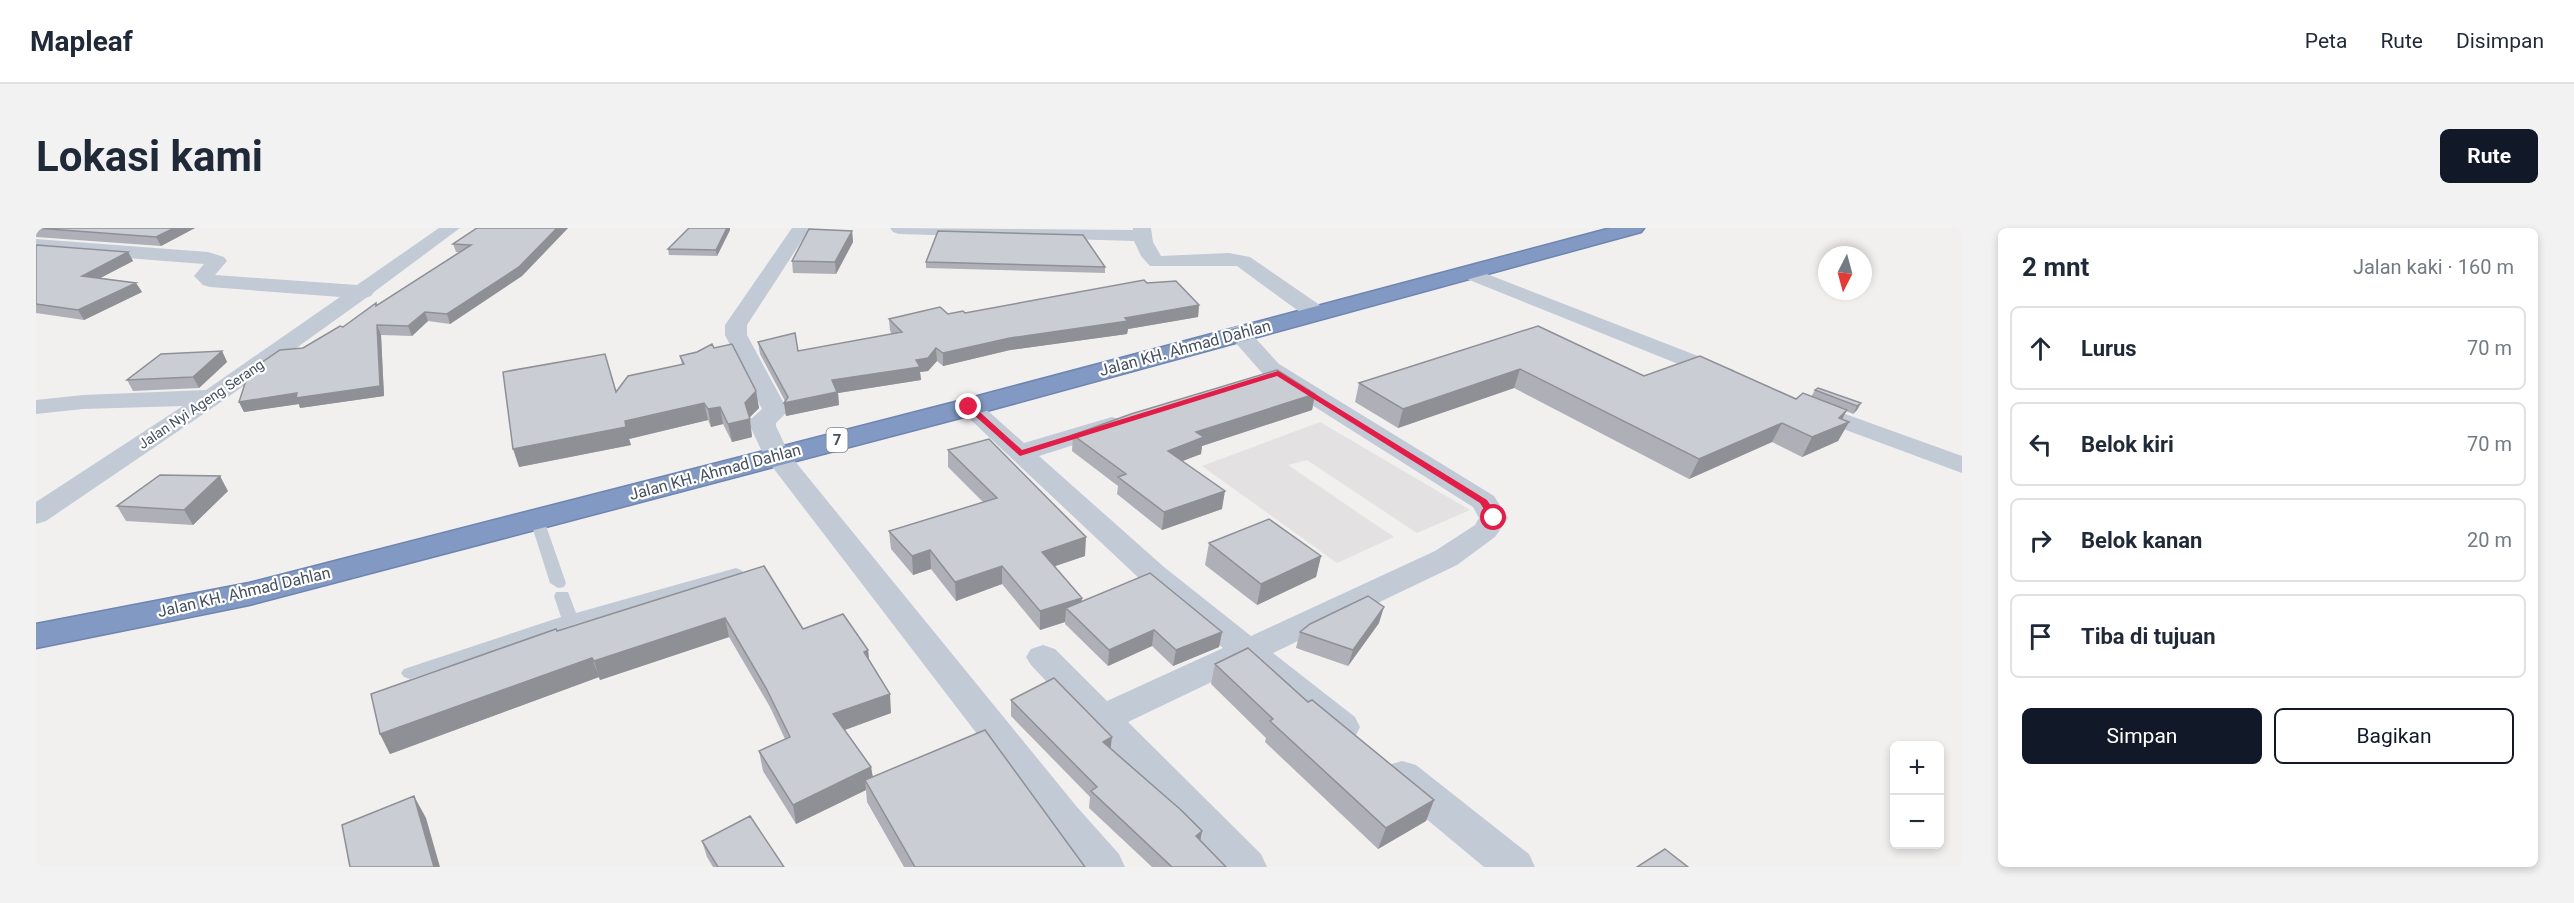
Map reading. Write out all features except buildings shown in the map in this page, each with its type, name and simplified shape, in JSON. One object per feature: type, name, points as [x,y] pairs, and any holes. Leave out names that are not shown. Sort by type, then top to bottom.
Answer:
[{"type":"highway","name":"Jalan KH. Ahmad Dahlan","points":[[36,636],[249,594],[969,407],[1634,228]]},
{"type":"street","name":"Jalan Nyi Ageng Serang","points":[[36,515],[212,397],[452,228]]},
{"type":"street","points":[[801,228],[736,325],[736,334],[774,411],[763,420],[763,426],[777,456],[1057,811],[1104,867]]},
{"type":"street","points":[[899,228],[1142,232],[1153,259],[1157,262],[1229,259],[1243,261],[1316,313]]},
{"type":"street","points":[[36,263],[100,233]]},
{"type":"street","points":[[36,245],[217,261],[204,276],[210,281],[364,292]]},
{"type":"street","points":[[1469,273],[1747,383]]},
{"type":"street","points":[[1102,719],[1446,558],[1485,531],[1494,518],[1484,502],[1267,377],[1271,369],[1238,333]]},
{"type":"street","points":[[36,407],[83,402],[212,397]]},
{"type":"street","points":[[1791,401],[1962,465]]},
{"type":"street","points":[[969,407],[1153,574],[1514,867]]},
{"type":"street","points":[[1020,453],[1132,419]]},
{"type":"street","points":[[1043,657],[1246,867]]},
{"type":"lane","points":[[537,520],[570,620]]},
{"type":"lane","points":[[410,673],[570,620],[736,573]]},
{"type":"shaded area","points":[[1320,422],[1470,510],[1417,533],[1307,460],[1288,465],[1394,537],[1337,563],[1202,466]]},
{"type":"route","points":[[969,407],[1020,453],[1278,374],[1484,502],[1494,518]]}]
